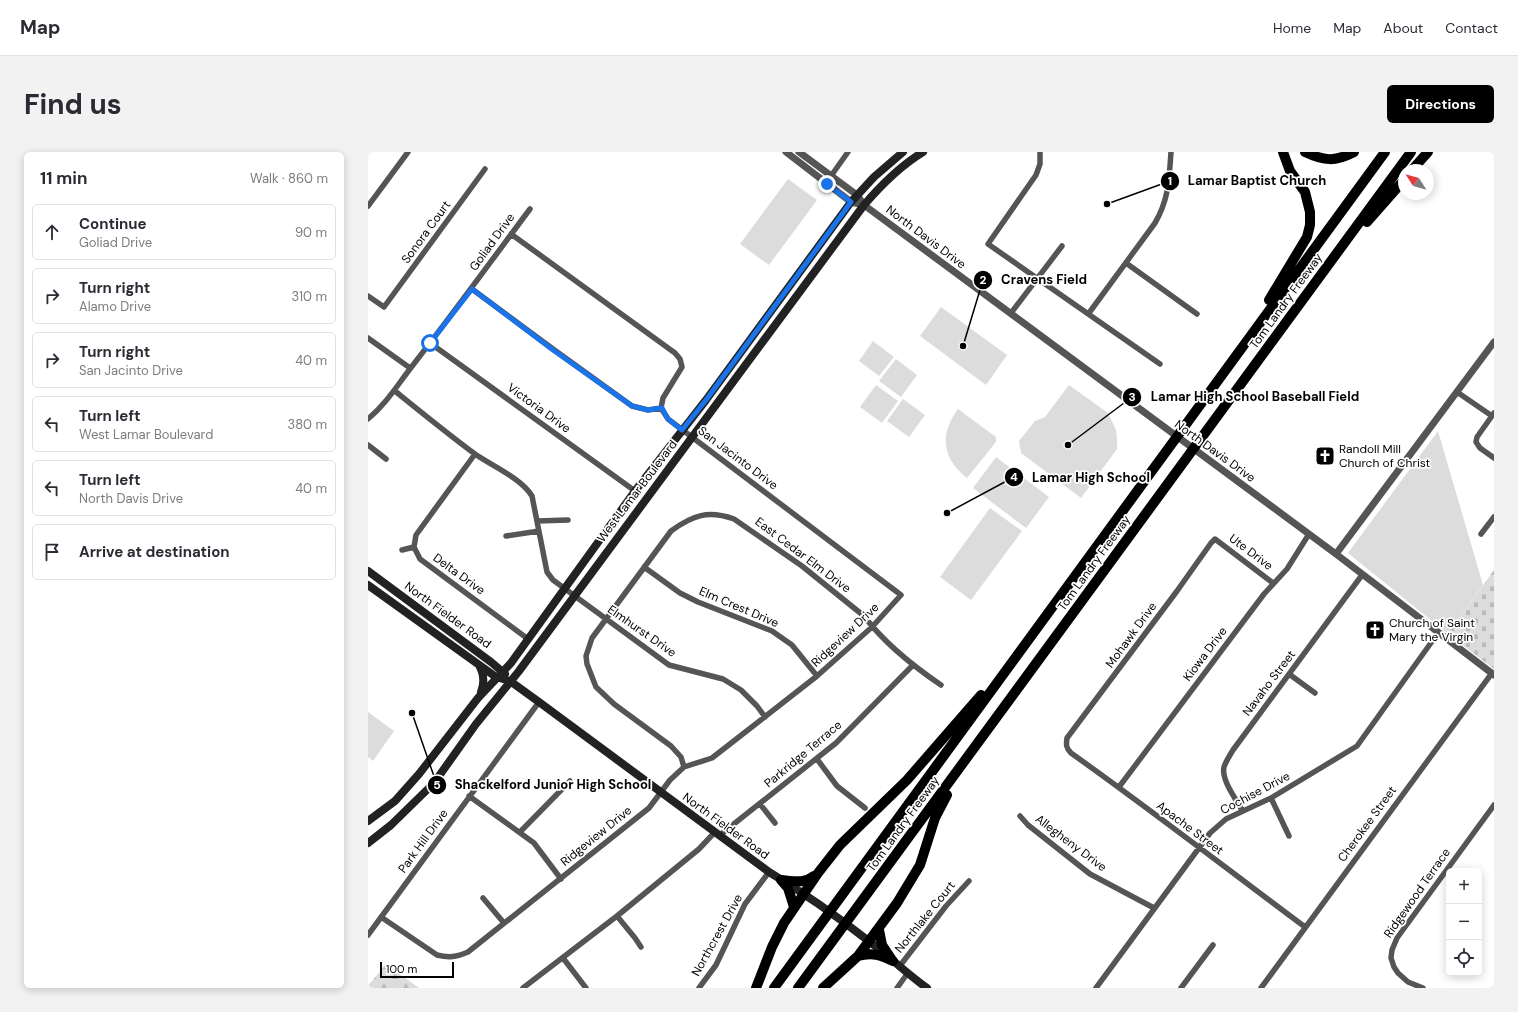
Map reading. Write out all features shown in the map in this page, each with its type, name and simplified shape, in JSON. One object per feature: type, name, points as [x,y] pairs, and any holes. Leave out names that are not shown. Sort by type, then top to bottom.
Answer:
[{"type":"highway","points":[[1193,413],[1284,278],[1307,237],[1310,224],[1310,212],[1305,192],[1290,171],[1283,152]]},
{"type":"highway","points":[[1305,152],[1331,160],[1343,158],[1354,152]]},
{"type":"highway","name":"Tom Landry Freeway","points":[[774,988],[1385,152]]},
{"type":"highway","name":"Tom Landry Freeway","points":[[798,988],[1411,152]]},
{"type":"highway","points":[[1417,164],[1428,152]]},
{"type":"highway","points":[[1326,268],[1398,187]]},
{"type":"highway","points":[[756,988],[772,947],[794,907],[818,873],[840,846],[907,780],[1035,631]]},
{"type":"highway","points":[[824,988],[858,956],[879,930],[897,903],[920,864],[935,818],[950,788],[997,718]]},
{"type":"highway","points":[[782,880],[798,882],[809,880],[818,873]]},
{"type":"highway","points":[[782,880],[788,888],[794,907]]},
{"type":"highway","points":[[879,930],[882,945],[896,964]]},
{"type":"highway","points":[[858,956],[874,954],[883,956],[896,964]]},
{"type":"main road","name":"West Lamar Boulevard","points":[[368,821],[395,801],[419,774],[478,698],[511,662],[564,588],[706,400],[851,202],[874,177],[903,152]]},
{"type":"main road","name":"West Lamar Boulevard","points":[[369,840],[391,825],[434,783],[476,724],[650,495],[864,204],[897,171],[923,152]]},
{"type":"main road","points":[[706,400],[715,406]]},
{"type":"main road","name":"North Fielder Road","points":[[368,571],[503,670],[510,681]]},
{"type":"main road","points":[[380,594],[387,584]]},
{"type":"main road","name":"North Fielder Road","points":[[368,585],[478,665],[496,677],[510,681],[660,793],[769,872],[803,893],[870,942],[927,988]]},
{"type":"main road","points":[[478,665],[482,670],[484,682],[478,698]]},
{"type":"street","points":[[368,206],[408,152]]},
{"type":"street","name":"North Davis Drive","points":[[786,152],[851,202],[864,204]]},
{"type":"street","name":"North Davis Drive","points":[[800,152],[857,195],[864,204],[1336,554],[1493,674]]},
{"type":"street","points":[[831,176],[848,152]]},
{"type":"street","points":[[1040,152],[1040,164],[1036,175],[988,244],[1089,313],[1160,364]]},
{"type":"street","points":[[1089,313],[1155,223],[1165,202],[1168,188],[1171,152]]},
{"type":"street","name":"Sonora Court","points":[[368,296],[384,307],[485,169]]},
{"type":"street","name":"Goliad Drive","points":[[368,419],[395,391],[410,368],[472,289],[530,209]]},
{"type":"street","points":[[472,289],[553,350],[632,406],[648,410],[662,408],[663,398],[682,367],[680,359],[674,353],[511,234]]},
{"type":"street","points":[[1011,314],[1062,246]]},
{"type":"street","points":[[1126,263],[1197,314]]},
{"type":"street","points":[[368,338],[410,368]]},
{"type":"street","points":[[1336,554],[1494,342]]},
{"type":"street","name":"Victoria Drive","points":[[430,343],[636,491]]},
{"type":"street","name":"Elmhurst Drive","points":[[395,391],[475,454],[511,477],[528,490],[532,496],[547,572],[553,580],[670,665],[723,679],[741,690],[757,706],[764,717]]},
{"type":"street","points":[[1457,392],[1493,414],[1477,437],[1476,442],[1480,448],[1494,458]]},
{"type":"street","name":"San Jacinto Drive","points":[[662,408],[668,419],[682,430],[901,595]]},
{"type":"street","points":[[368,445],[386,459]]},
{"type":"street","points":[[402,550],[414,547],[416,535],[475,454]]},
{"type":"street","name":"East Cedar Elm Drive","points":[[684,767],[681,757],[671,746],[614,704],[596,687],[586,664],[586,656],[592,638],[671,531],[689,519],[704,514],[724,516],[742,523],[802,566],[864,616],[872,627],[913,665],[942,685]]},
{"type":"street","points":[[1482,534],[1494,518]]},
{"type":"street","points":[[536,521],[568,520]]},
{"type":"street","points":[[506,536],[539,531]]},
{"type":"street","name":"Kiowa Drive","points":[[1119,787],[1273,583],[1287,569],[1309,534]]},
{"type":"street","name":"Ute Drive","points":[[1215,540],[1273,583]]},
{"type":"street","name":"Mohawk Drive","points":[[1066,744],[1067,738],[1211,543],[1215,540]]},
{"type":"street","name":"Delta Drive","points":[[414,547],[420,559],[528,639]]},
{"type":"street","name":"Elm Crest Drive","points":[[644,567],[680,593],[698,602],[772,631],[792,645],[818,676]]},
{"type":"street","name":"Navaho Street","points":[[1242,810],[1225,779],[1225,765],[1233,750],[1362,575]]},
{"type":"street","name":"Ridgeview Drive","points":[[381,917],[437,956],[448,958],[468,952],[649,808],[670,780],[684,767],[712,758],[818,676],[872,627],[901,595]]},
{"type":"street","name":"Cochise Drive","points":[[1096,988],[1210,833],[1226,819],[1242,810],[1271,798],[1357,746],[1438,633]]},
{"type":"street","name":"Parkridge Terrace","points":[[523,988],[617,916],[717,833],[760,804],[817,760],[836,743],[913,665]]},
{"type":"street","points":[[1290,674],[1315,693]]},
{"type":"street","name":"Cherokee Street","points":[[1261,988],[1493,674]]},
{"type":"street","name":"Park Hill Drive","points":[[368,935],[539,702]]},
{"type":"street","name":"Apache Street","points":[[1066,744],[1066,748],[1071,753],[1119,787],[1198,848],[1305,927]]},
{"type":"street","points":[[817,760],[837,786],[865,808]]},
{"type":"street","points":[[520,832],[570,781]]},
{"type":"street","points":[[469,796],[534,843],[561,879]]},
{"type":"street","points":[[1271,798],[1289,836]]},
{"type":"street","points":[[760,804],[775,823]]},
{"type":"street","name":"Ridgewood Terrace","points":[[1424,988],[1408,982],[1398,973],[1392,958],[1392,950],[1397,938],[1494,805]]},
{"type":"street","name":"Allegheny Drive","points":[[1020,816],[1028,825],[1068,855],[1090,874],[1154,908]]},
{"type":"street","name":"Northcrest Drive","points":[[699,988],[716,965],[745,904],[769,872]]},
{"type":"street","name":"Northlake Court","points":[[896,964],[969,881]]},
{"type":"street","points":[[483,898],[504,922]]},
{"type":"street","points":[[617,916],[641,947]]},
{"type":"street","points":[[1181,988],[1213,945]]},
{"type":"street","points":[[563,958],[586,988]]},
{"type":"street","points":[[897,988],[908,974]]},
{"type":"green space","points":[[788,179],[817,200],[769,265],[740,244]]},
{"type":"green space","points":[[941,307],[1007,355],[986,385],[920,336]]},
{"type":"green space","points":[[873,341],[894,357],[879,376],[859,361]]},
{"type":"green space","points":[[896,359],[917,375],[901,397],[879,381]]},
{"type":"green space","points":[[876,385],[898,401],[882,423],[860,407]]},
{"type":"green space","points":[[1069,385],[1108,413],[1116,430],[1117,439],[1117,449],[1081,498],[1021,453],[1019,441],[1035,421],[1045,417]]},
{"type":"green space","points":[[903,399],[925,415],[909,437],[887,421]]},
{"type":"green space","points":[[958,409],[996,437],[996,442],[967,478],[952,462],[946,446],[948,428]]},
{"type":"green space","points":[[1438,431],[1483,585],[1448,634],[1348,553]]},
{"type":"green space","points":[[996,457],[1049,497],[1026,528],[973,488]]},
{"type":"green space","points":[[990,508],[1022,531],[971,600],[940,577]]},
{"type":"green space","points":[[1494,570],[1494,669],[1448,634]]},
{"type":"green space","points":[[368,712],[394,731],[373,761],[368,757]]},
{"type":"green space","points":[[386,964],[419,988],[368,988]]},
{"type":"place","name":"Lamar Baptist Church","points":[[1107,204]]},
{"type":"place","name":"Cravens Field","points":[[963,346]]},
{"type":"place","name":"Lamar High School Baseball Field","points":[[1068,445]]},
{"type":"place","name":"Randoll Mill Church of Christ","points":[[1325,456]]},
{"type":"place","name":"Lamar High School","points":[[947,513]]},
{"type":"place","name":"Church of Saint Mary the Virgin","points":[[1375,630]]},
{"type":"place","name":"Shackelford Junior High School","points":[[412,713]]},
{"type":"route","points":[[430,343],[472,289],[553,350],[632,406],[648,410],[662,408],[668,419],[682,430],[706,400],[851,202],[827,184]]}]
